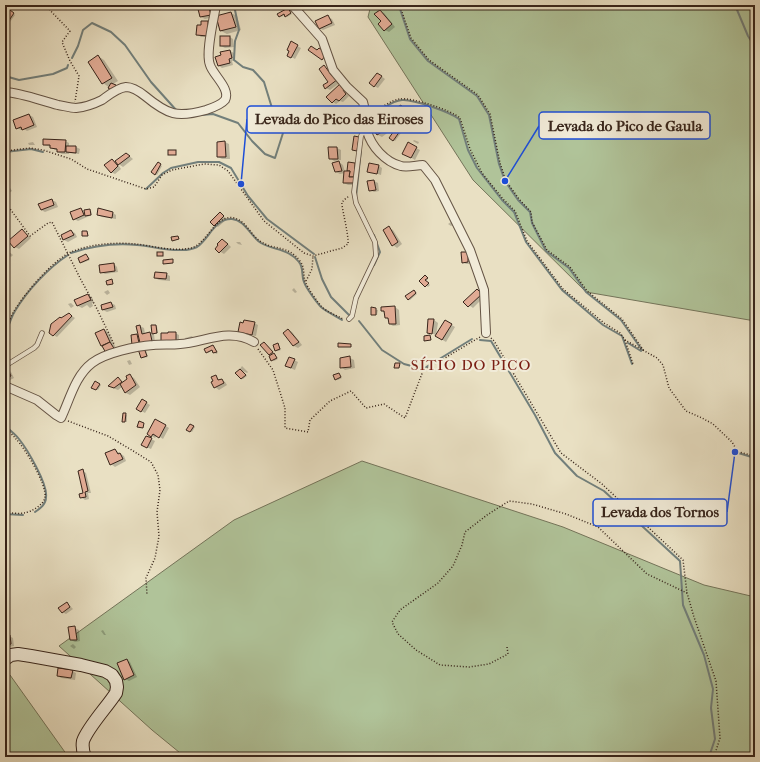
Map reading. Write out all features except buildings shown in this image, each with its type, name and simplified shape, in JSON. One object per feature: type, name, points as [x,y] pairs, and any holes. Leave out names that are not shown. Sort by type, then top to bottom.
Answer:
[{"type":"main road","points":[[5,658],[18,654],[31,656],[87,666],[105,671],[112,675],[117,687],[116,693],[83,741],[83,752],[85,757]]},
{"type":"street","points":[[5,92],[74,108],[88,106],[121,88],[128,87],[139,91],[156,106],[168,113],[182,114],[195,113],[221,103],[225,99],[227,93],[213,73],[209,64],[208,55],[216,5]]},
{"type":"street","points":[[292,5],[322,39],[333,70],[347,87],[363,102],[367,133],[380,154],[388,160],[403,166],[416,164],[423,165],[435,180],[448,208],[467,242],[481,280],[484,290],[486,333]]},
{"type":"street","points":[[5,386],[37,400],[61,418],[76,381],[83,371],[100,358],[117,352],[151,345],[180,344],[232,335],[245,337],[254,342]]},
{"type":"lane","points":[[349,320],[352,316],[356,298],[376,256],[375,242],[356,203],[354,192],[361,136],[366,127]]},
{"type":"lane","points":[[5,366],[34,348],[37,345],[42,333]]},
{"type":"path","points":[[45,5],[70,31],[62,42],[70,61],[79,76],[74,108]]},
{"type":"path","points":[[397,5],[401,8],[411,38],[429,60],[478,95],[490,114],[500,163],[506,181],[531,212],[532,222],[547,250],[570,267],[587,291],[622,319],[644,351]]},
{"type":"path","points":[[366,127],[371,116],[378,110],[404,98],[444,109],[457,116],[462,122],[470,149],[482,173],[515,211],[527,241],[563,289],[604,323],[620,333],[626,340],[657,358],[663,365],[669,388],[686,411],[713,424],[729,439],[736,451],[755,456]]},
{"type":"path","points":[[5,151],[30,148],[43,150],[71,159],[87,169],[146,189],[154,187],[162,175],[172,170],[204,164],[219,165],[228,171],[264,221],[304,253],[313,256],[337,250],[348,244],[346,220],[341,205],[342,202],[354,192]]},
{"type":"path","points":[[5,202],[30,236],[48,223],[52,222],[117,352]]},
{"type":"path","points":[[5,333],[14,310],[25,296],[39,279],[68,253],[98,245],[118,244],[137,244],[176,249],[188,248],[198,245],[208,232],[220,221],[232,218],[243,222],[261,242],[286,249],[295,255],[302,262],[305,282],[322,307],[343,319],[349,320]]},
{"type":"path","points":[[305,282],[312,268],[313,256]]},
{"type":"path","points":[[254,342],[273,370],[285,408],[285,428],[308,432],[310,420],[330,401],[351,391],[366,408],[384,404],[405,418],[423,371],[486,333],[494,341],[561,452],[602,484],[683,560],[687,593],[716,681],[720,738],[714,757]]},
{"type":"path","points":[[626,340],[633,364]]},
{"type":"path","points":[[61,418],[108,436],[150,462],[158,475],[160,490],[157,512],[159,536],[155,558],[146,578],[147,595]]},
{"type":"path","points":[[5,428],[20,443],[34,467],[43,487],[45,496],[40,505],[28,512],[5,512]]},
{"type":"path","points":[[507,647],[508,654],[489,664],[469,667],[440,664],[416,650],[398,634],[392,622],[400,610],[438,583],[454,566],[465,532],[487,515],[509,501],[532,504],[566,514],[598,527],[647,574],[687,593]]},
{"type":"green space","points":[[371,5],[755,5],[755,321],[586,292],[473,180],[368,17]]},
{"type":"green space","points":[[362,461],[563,527],[704,585],[755,597],[755,757],[185,757],[152,730],[59,646],[234,520]]},
{"type":"green space","points":[[10,675],[67,757],[5,757],[5,677]]},
{"type":"waterway","points":[[201,115],[213,114],[238,123],[252,141],[265,154],[275,158],[283,133],[272,108],[264,82],[253,70],[243,67],[234,60],[235,41],[239,30],[234,5]]},
{"type":"waterway","points":[[395,5],[400,9],[410,39],[428,61],[477,96],[489,115],[499,164],[505,181],[518,200],[530,212],[532,223],[546,251],[569,268],[586,292],[621,320],[642,350]]},
{"type":"waterway","points":[[735,5],[748,36],[755,47]]},
{"type":"waterway","points":[[72,58],[83,30],[92,23],[111,32],[125,45],[151,82],[177,111]]},
{"type":"waterway","points":[[5,76],[19,80],[53,74],[67,68],[68,65]]},
{"type":"waterway","points":[[371,120],[385,107],[402,100],[431,106],[459,119],[468,150],[477,168],[502,200],[514,212],[526,242],[562,290],[603,325],[622,336],[632,364]]},
{"type":"waterway","points":[[5,152],[31,149],[43,152]]},
{"type":"waterway","points":[[356,197],[361,150]]},
{"type":"waterway","points":[[146,189],[163,173],[171,168],[198,162],[219,162],[231,168],[248,196],[267,219],[314,254]]},
{"type":"waterway","points":[[71,253],[95,247],[120,244],[171,250],[190,249],[197,247],[221,222],[232,219],[237,220],[241,222],[261,243],[295,257],[301,264],[304,282],[314,299],[323,309],[342,320]]},
{"type":"waterway","points":[[374,235],[380,252],[374,265]]},
{"type":"waterway","points":[[5,337],[13,314],[20,303],[38,280],[60,260],[68,255]]},
{"type":"waterway","points":[[315,257],[322,279],[331,297],[350,316]]},
{"type":"waterway","points":[[359,321],[382,350],[404,364],[423,369],[472,339]]},
{"type":"waterway","points":[[480,340],[491,341],[535,415],[555,453],[577,476],[604,491],[680,561],[683,605],[704,655],[713,689],[711,708],[715,739],[709,757]]},
{"type":"waterway","points":[[628,343],[641,351]]},
{"type":"waterway","points":[[5,426],[16,435],[23,444],[32,458],[44,484],[46,491],[45,502],[35,512]]},
{"type":"waterway","points":[[735,452],[755,458]]},
{"type":"waterway","points":[[752,457],[755,461]]},
{"type":"waterway","points":[[5,514],[23,515]]},
{"type":"place","name":"Levada do Pico de Gaula","points":[[505,181]]},
{"type":"place","name":"Levada do Pico das Eiroses","points":[[241,184]]},
{"type":"place","name":"Levada dos Tornos","points":[[735,452]]},
{"type":"district","name":"SÍTIO DO PICO","points":[[471,365]]}]
